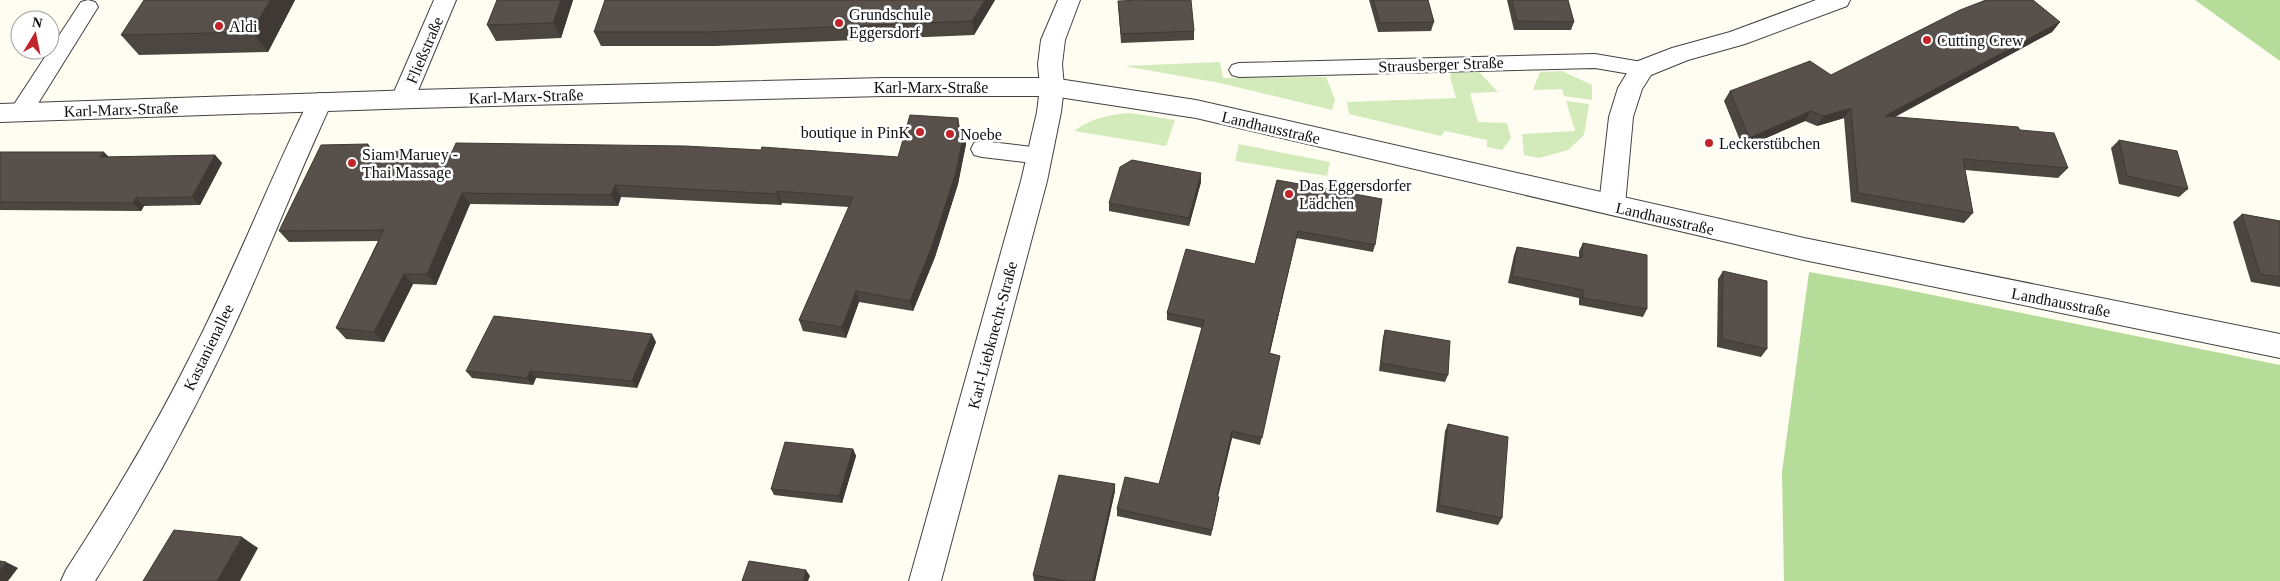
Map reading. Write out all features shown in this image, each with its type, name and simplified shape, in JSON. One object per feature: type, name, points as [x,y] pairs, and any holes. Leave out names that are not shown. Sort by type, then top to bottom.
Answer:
[{"type":"street","name":"Fließstraße","points":[[403,99],[445,0]]},
{"type":"street","name":"Karl-Liebknecht-Straße","points":[[925,581],[1040,156],[1052,87],[1050,64],[1053,40],[1069,0]]},
{"type":"street","points":[[1612,205],[1621,117],[1630,88],[1642,69],[1680,54],[1737,38],[1840,0]]},
{"type":"street","name":"Karl-Marx-Straße","points":[[11,112],[403,99],[903,86],[1052,87]]},
{"type":"street","name":"Landhausstraße","points":[[1052,87],[1196,110],[1804,250],[2280,346]]},
{"type":"street","name":"Kastanienallee","points":[[77,581],[143,476],[167,431],[216,334],[320,102]]},
{"type":"lane","points":[[11,112],[88,7]]},
{"type":"lane","name":"Strausberger Straße","points":[[1239,70],[1595,61],[1642,69]]},
{"type":"lane","points":[[982,150],[1040,156]]},
{"type":"green space","points":[[2195,0],[2280,0],[2280,61]]},
{"type":"green space","points":[[1220,62],[1223,78],[1326,77],[1335,100],[1332,110],[1220,83],[1124,66]]},
{"type":"green space","points":[[1562,71],[1592,85],[1592,100],[1564,96],[1562,89],[1533,90],[1540,72]]},
{"type":"green space","points":[[1479,72],[1498,92],[1470,93],[1478,122],[1507,123],[1511,138],[1502,150],[1487,147],[1487,140],[1445,131],[1441,136],[1349,114],[1347,102],[1456,98],[1450,77],[1451,73]]},
{"type":"green space","points":[[1566,101],[1589,104],[1584,135],[1568,150],[1539,158],[1524,155],[1522,134],[1575,131]]},
{"type":"green space","points":[[1130,113],[1175,120],[1166,146],[1074,131],[1100,118]]},
{"type":"green space","points":[[1239,144],[1330,162],[1327,176],[1235,161]]},
{"type":"green space","points":[[1809,272],[1888,286],[2280,365],[2280,581],[1784,581],[1782,472]]},
{"type":"building","points":[[144,0],[270,0],[252,32],[121,35]]},
{"type":"building","points":[[497,0],[561,0],[553,23],[487,25]]},
{"type":"building","points":[[605,0],[985,0],[972,21],[709,32],[594,32]]},
{"type":"building","points":[[1191,0],[1194,31],[1121,34],[1118,1]]},
{"type":"building","points":[[1373,0],[1428,0],[1434,22],[1380,23]]},
{"type":"building","points":[[1512,0],[1568,0],[1574,22],[1517,21]]},
{"type":"building","points":[[1986,0],[2033,0],[2060,22],[1885,116],[2018,127],[2020,130],[2054,133],[2068,168],[1963,159],[1973,213],[1858,193],[1851,108],[1824,116],[1811,111],[1749,138],[1730,91],[1810,61],[1831,75],[1960,10]]},
{"type":"building","points":[[910,115],[958,118],[958,127],[964,132],[956,172],[932,246],[910,301],[856,291],[842,327],[799,320],[853,197],[777,191],[777,194],[615,185],[611,195],[462,193],[427,274],[404,274],[374,332],[336,328],[384,230],[279,231],[321,145],[368,144],[365,151],[452,152],[456,143],[685,146],[761,150],[762,147],[898,157]]},
{"type":"building","points":[[2119,140],[2177,151],[2188,189],[2127,176]]},
{"type":"building","points":[[0,152],[104,152],[100,157],[215,155],[192,197],[136,198],[133,203],[0,202]]},
{"type":"building","points":[[1132,160],[1201,173],[1189,218],[1109,203],[1120,167]]},
{"type":"building","points":[[1277,180],[1382,199],[1375,245],[1298,231],[1269,353],[1280,356],[1262,438],[1232,431],[1217,496],[1219,497],[1212,530],[1117,509],[1125,477],[1159,484],[1204,320],[1167,313],[1186,249],[1255,264]]},
{"type":"building","points":[[2242,214],[2280,221],[2280,277],[2260,274]]},
{"type":"building","points":[[1583,243],[1647,255],[1647,309],[1583,298],[1583,290],[1512,276],[1517,247],[1582,258]]},
{"type":"building","points":[[1723,271],[1767,281],[1767,349],[1722,339]]},
{"type":"building","points":[[494,316],[652,334],[632,381],[530,371],[527,378],[466,371]]},
{"type":"building","points":[[1385,330],[1450,341],[1448,375],[1381,363]]},
{"type":"building","points":[[1448,424],[1508,437],[1502,518],[1439,505]]},
{"type":"building","points":[[785,442],[853,449],[839,496],[771,489]]},
{"type":"building","points":[[1059,475],[1115,484],[1093,581],[1066,581],[1033,575]]},
{"type":"building","points":[[174,530],[242,537],[217,581],[143,581]]},
{"type":"building","points":[[0,561],[6,562],[0,570]]},
{"type":"building","points":[[749,561],[806,570],[803,581],[742,581]]},
{"type":"place","name":"Grundschule Eggersdorf","points":[[839,23]]},
{"type":"place","name":"Aldi","points":[[219,26]]},
{"type":"place","name":"Cutting Crew","points":[[1927,40]]},
{"type":"place","name":"boutique in PinK","points":[[920,132]]},
{"type":"place","name":"Noebe","points":[[950,134]]},
{"type":"place","name":"Leckerstübchen","points":[[1709,143]]},
{"type":"place","name":"Siam Maruey - Thai Massage","points":[[352,163]]},
{"type":"place","name":"Das Eggersdorfer Lädchen","points":[[1289,194]]}]
